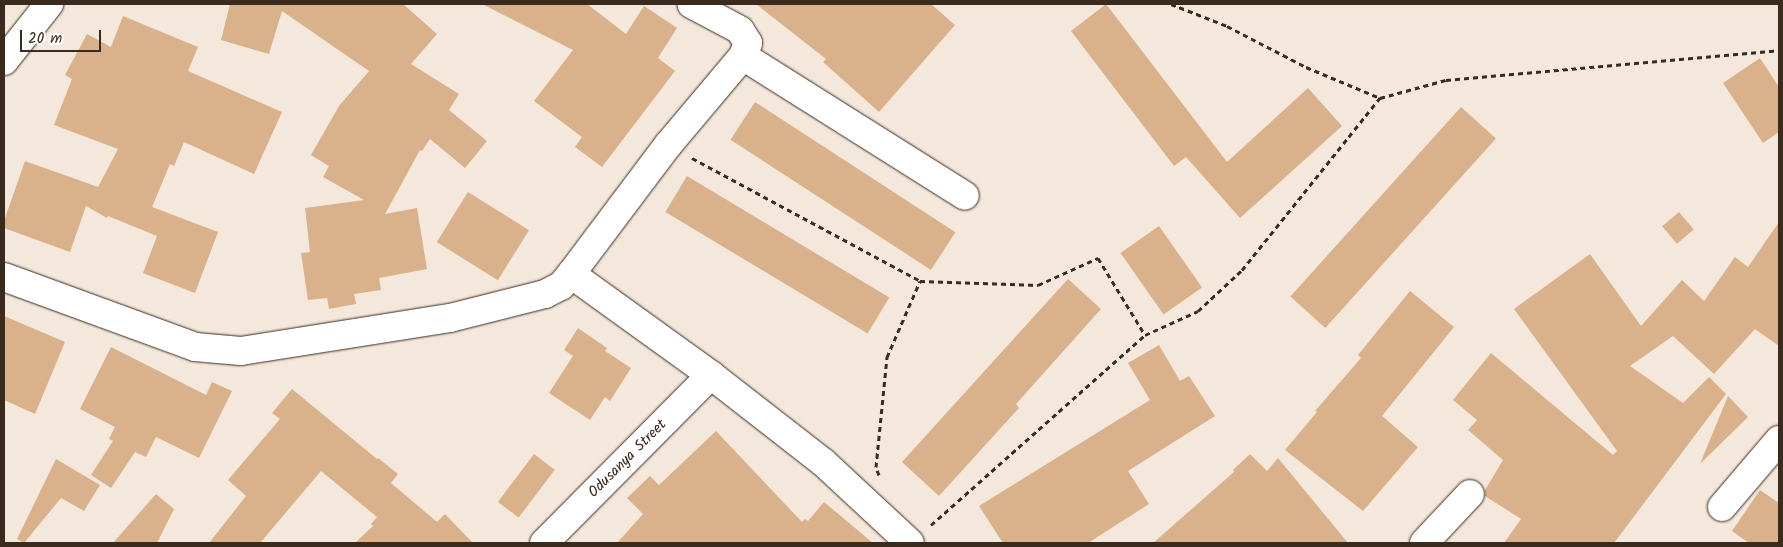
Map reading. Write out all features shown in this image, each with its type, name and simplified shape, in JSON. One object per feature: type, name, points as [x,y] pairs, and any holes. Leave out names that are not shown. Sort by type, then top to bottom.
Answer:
[{"type":"street","points":[[4,61],[48,4]]},
{"type":"street","points":[[4,277],[195,347],[242,351],[450,318],[545,294],[561,286],[571,274],[668,145],[743,56],[748,43],[740,30],[691,4]]},
{"type":"street","points":[[743,56],[965,196]]},
{"type":"street","points":[[571,274],[712,376],[917,537]]},
{"type":"street","name":"Odusanya Street","points":[[544,543],[712,376]]},
{"type":"street","points":[[1722,507],[1779,440]]},
{"type":"street","points":[[1424,543],[1470,494]]},
{"type":"path","points":[[1171,4],[1227,26],[1306,67],[1380,98]]},
{"type":"path","points":[[917,537],[1146,335],[1198,311],[1242,270],[1380,98],[1446,80],[1779,50]]},
{"type":"path","points":[[668,145],[920,281],[1038,285],[1098,258],[1146,335]]},
{"type":"path","points":[[880,476],[876,467],[887,356],[920,281]]},
{"type":"building","points":[[230,4],[403,4],[437,34],[411,64],[459,94],[449,110],[487,141],[465,168],[430,139],[422,151],[420,150],[385,214],[417,208],[427,269],[379,278],[381,290],[354,294],[356,304],[329,309],[327,298],[308,300],[301,253],[310,252],[305,208],[364,200],[323,177],[329,166],[311,155],[339,106],[369,71],[282,11],[269,54],[221,40]]},
{"type":"building","points":[[482,4],[587,4],[626,34],[644,6],[677,28],[658,58],[675,71],[602,167],[575,147],[582,137],[534,101],[573,50]]},
{"type":"building","points":[[756,4],[931,4],[955,25],[879,112],[823,62],[826,59]]},
{"type":"building","points":[[1106,4],[1227,162],[1308,88],[1342,126],[1240,218],[1186,157],[1174,166],[1071,31]]},
{"type":"building","points":[[123,16],[198,47],[188,71],[282,112],[254,174],[184,142],[174,166],[170,164],[152,207],[218,232],[195,293],[143,273],[157,236],[108,216],[107,218],[86,206],[70,252],[4,228],[4,221],[25,161],[98,187],[118,149],[54,125],[72,79],[65,75],[87,34],[111,47]]},
{"type":"building","points":[[1760,58],[1779,87],[1779,132],[1763,143],[1723,83]]},
{"type":"building","points":[[755,102],[955,232],[931,270],[730,140]]},
{"type":"building","points":[[1461,107],[1496,138],[1325,328],[1290,297]]},
{"type":"building","points":[[687,176],[889,298],[868,334],[665,212]]},
{"type":"building","points":[[468,192],[529,230],[498,280],[437,242]]},
{"type":"building","points":[[1679,212],[1694,230],[1677,244],[1662,226]]},
{"type":"building","points":[[1779,222],[1779,346],[1755,329],[1714,374],[1673,336],[1630,366],[1683,403],[1709,377],[1726,394],[1614,543],[1504,543],[1521,519],[1485,496],[1485,490],[1503,460],[1468,430],[1477,420],[1453,400],[1491,353],[1613,455],[1617,451],[1514,309],[1590,254],[1641,326],[1682,280],[1704,301],[1735,257],[1748,267]]},
{"type":"building","points":[[1159,226],[1202,287],[1164,314],[1120,253]]},
{"type":"building","points":[[1068,279],[1101,309],[1016,404],[1019,408],[939,496],[902,462]]},
{"type":"building","points":[[1410,291],[1454,327],[1382,416],[1418,447],[1363,511],[1285,450],[1317,412],[1315,411],[1361,358],[1358,355]]},
{"type":"building","points":[[4,316],[65,342],[35,414],[4,400]]},
{"type":"building","points":[[578,328],[607,348],[605,351],[631,368],[610,401],[605,397],[590,420],[549,393],[573,356],[564,350]]},
{"type":"building","points":[[1159,345],[1180,381],[1189,376],[1215,416],[1128,471],[1149,504],[1088,543],[1003,543],[979,506],[1150,400],[1128,363]]},
{"type":"building","points":[[111,347],[206,395],[212,382],[232,391],[199,458],[156,437],[146,457],[135,452],[111,488],[91,475],[113,441],[109,439],[115,427],[80,409]]},
{"type":"building","points":[[292,389],[398,474],[391,483],[437,522],[445,514],[473,543],[355,543],[373,526],[371,524],[377,517],[321,471],[260,543],[209,543],[246,496],[228,480],[280,419],[272,413]]},
{"type":"building","points":[[1728,396],[1748,417],[1700,464]]},
{"type":"building","points":[[716,431],[802,522],[805,519],[808,521],[824,502],[873,543],[617,543],[643,514],[627,498],[650,476],[659,485]]},
{"type":"building","points":[[534,454],[555,470],[519,518],[498,502]]},
{"type":"building","points":[[1250,454],[1267,471],[1278,458],[1348,543],[1153,543],[1234,472],[1233,470]]},
{"type":"building","points":[[56,459],[100,485],[84,511],[61,498],[24,543],[17,539]]},
{"type":"building","points":[[1760,490],[1779,503],[1779,543],[1749,543],[1732,531]]},
{"type":"building","points":[[156,494],[174,509],[157,543],[113,543]]}]
